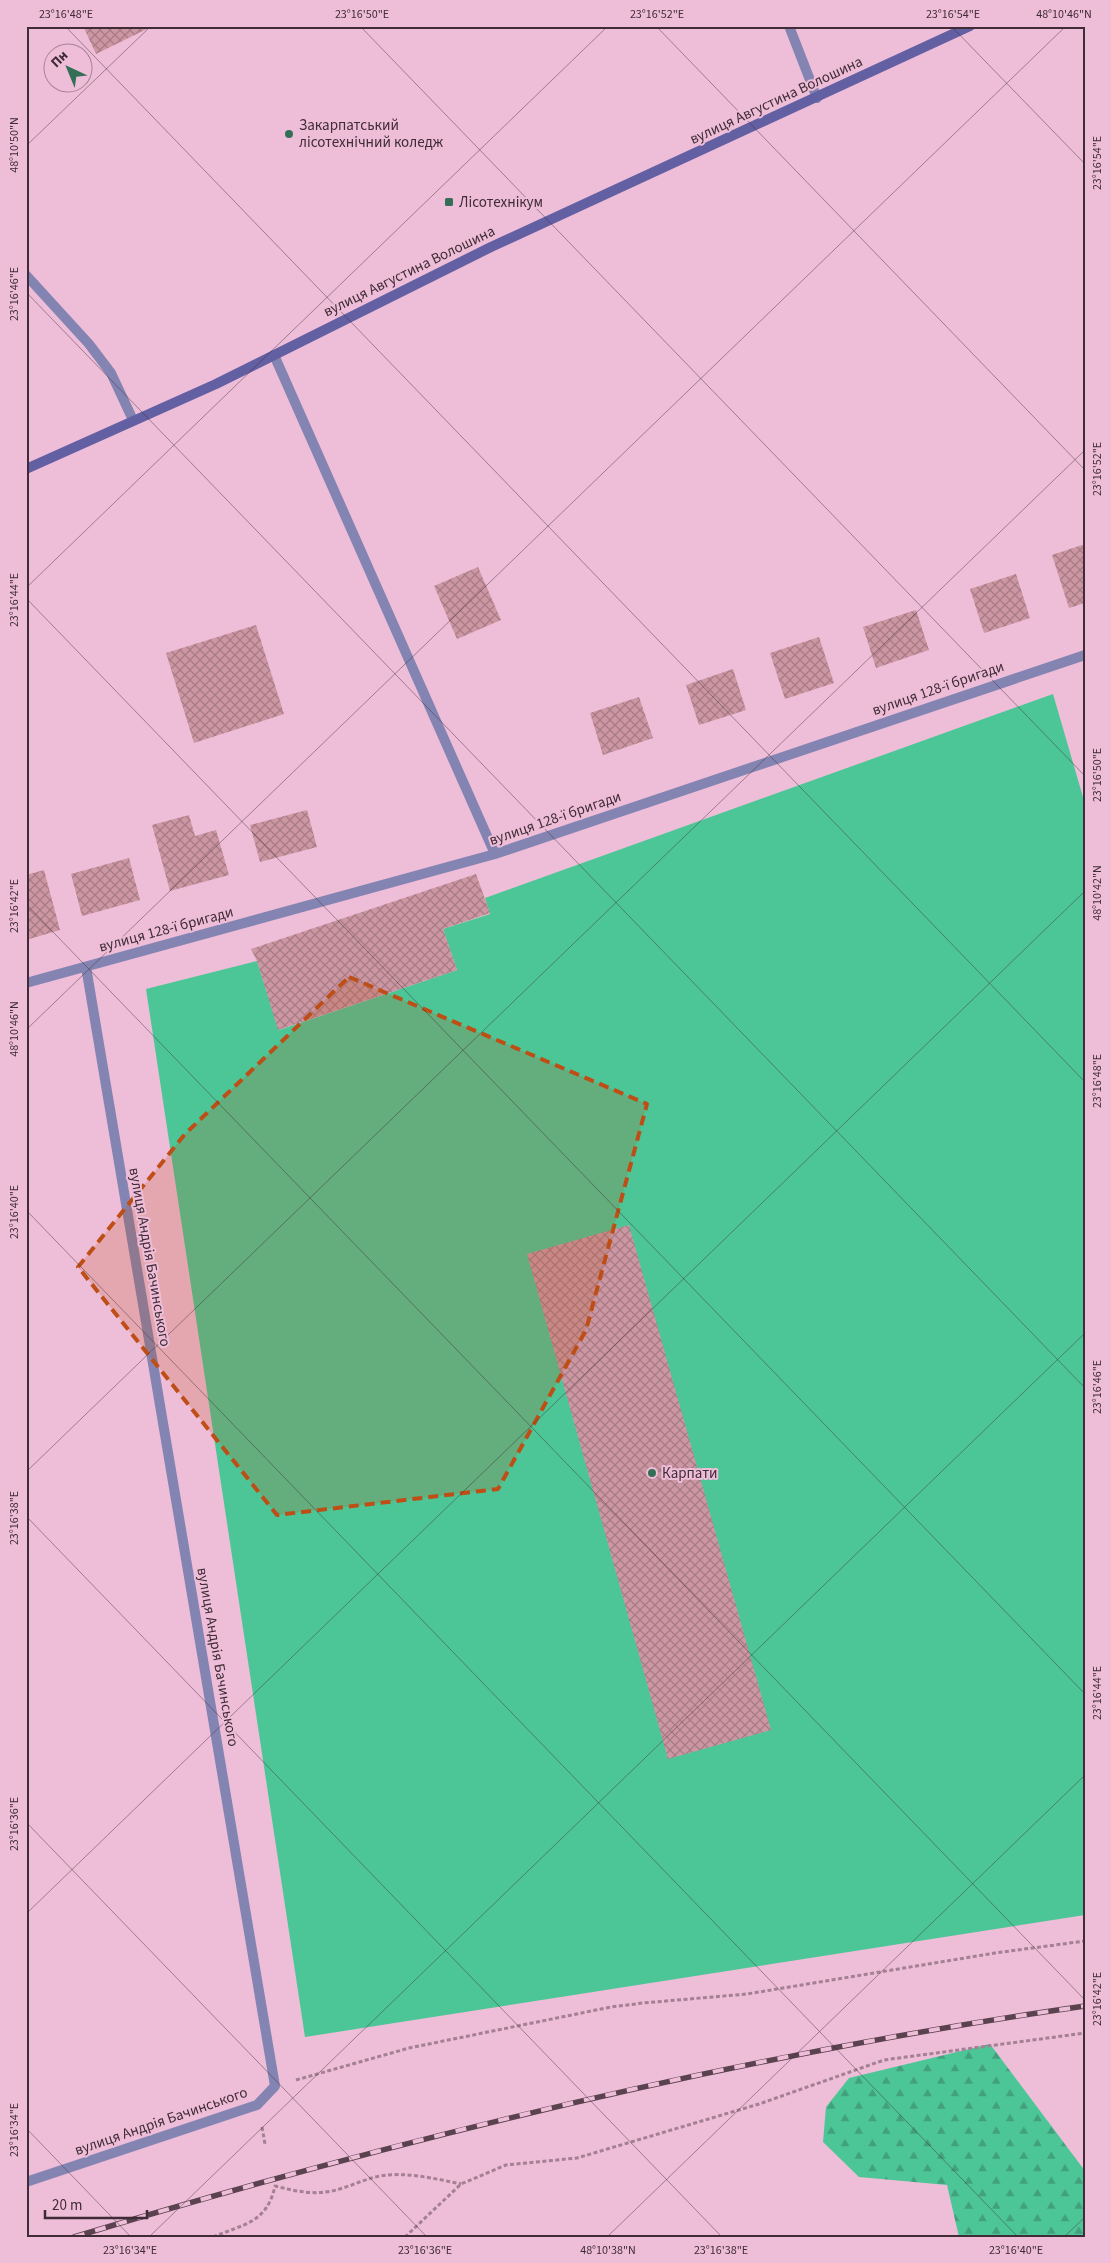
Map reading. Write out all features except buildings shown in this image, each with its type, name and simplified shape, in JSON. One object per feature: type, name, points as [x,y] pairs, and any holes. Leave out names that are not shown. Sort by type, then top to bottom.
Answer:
[{"type":"main road","name":"вулиця Августина Волошина","points":[[26,470],[216,384],[491,247],[970,26]]},
{"type":"street","points":[[789,26],[817,98]]},
{"type":"street","points":[[26,275],[89,344],[112,373],[133,420]]},
{"type":"street","points":[[274,355],[495,854]]},
{"type":"street","name":"вулиця 128-ї бригади","points":[[26,983],[495,854],[1085,655]]},
{"type":"street","name":"вулиця Андрія Бачинського","points":[[26,2182],[257,2104],[275,2086],[86,967]]},
{"type":"path","points":[[275,2086],[409,2048],[610,2007],[747,1994],[986,1955],[1085,1941]]},
{"type":"path","points":[[405,2237],[461,2184],[506,2165],[577,2158],[759,2104],[884,2060],[1085,2033]]},
{"type":"path","points":[[213,2237],[255,2220],[265,2212],[273,2198],[275,2186],[308,2194],[334,2191],[353,2183],[387,2175],[419,2176],[461,2184]]},
{"type":"highlighted area","points":[[349,977],[647,1104],[586,1330],[498,1489],[277,1515],[78,1267],[185,1134]]},
{"type":"green space","name":"Карпати","points":[[1053,694],[1085,804],[1085,1915],[305,2037],[146,989],[257,961],[279,1030],[457,970],[443,929],[490,914],[485,898]]},
{"type":"green space","points":[[990,2044],[1085,2171],[1085,2237],[959,2237],[947,2185],[859,2177],[823,2142],[826,2107],[849,2078]]},
{"type":"railway","points":[[74,2237],[198,2200],[323,2166],[575,2102],[829,2049],[1085,2006]]},
{"type":"place","name":"Закарпатський лісотехнічний коледж","points":[[289,134]]},
{"type":"place","name":"Лісотехнікум","points":[[449,202]]},
{"type":"place","name":"Карпати","points":[[652,1473]]}]
